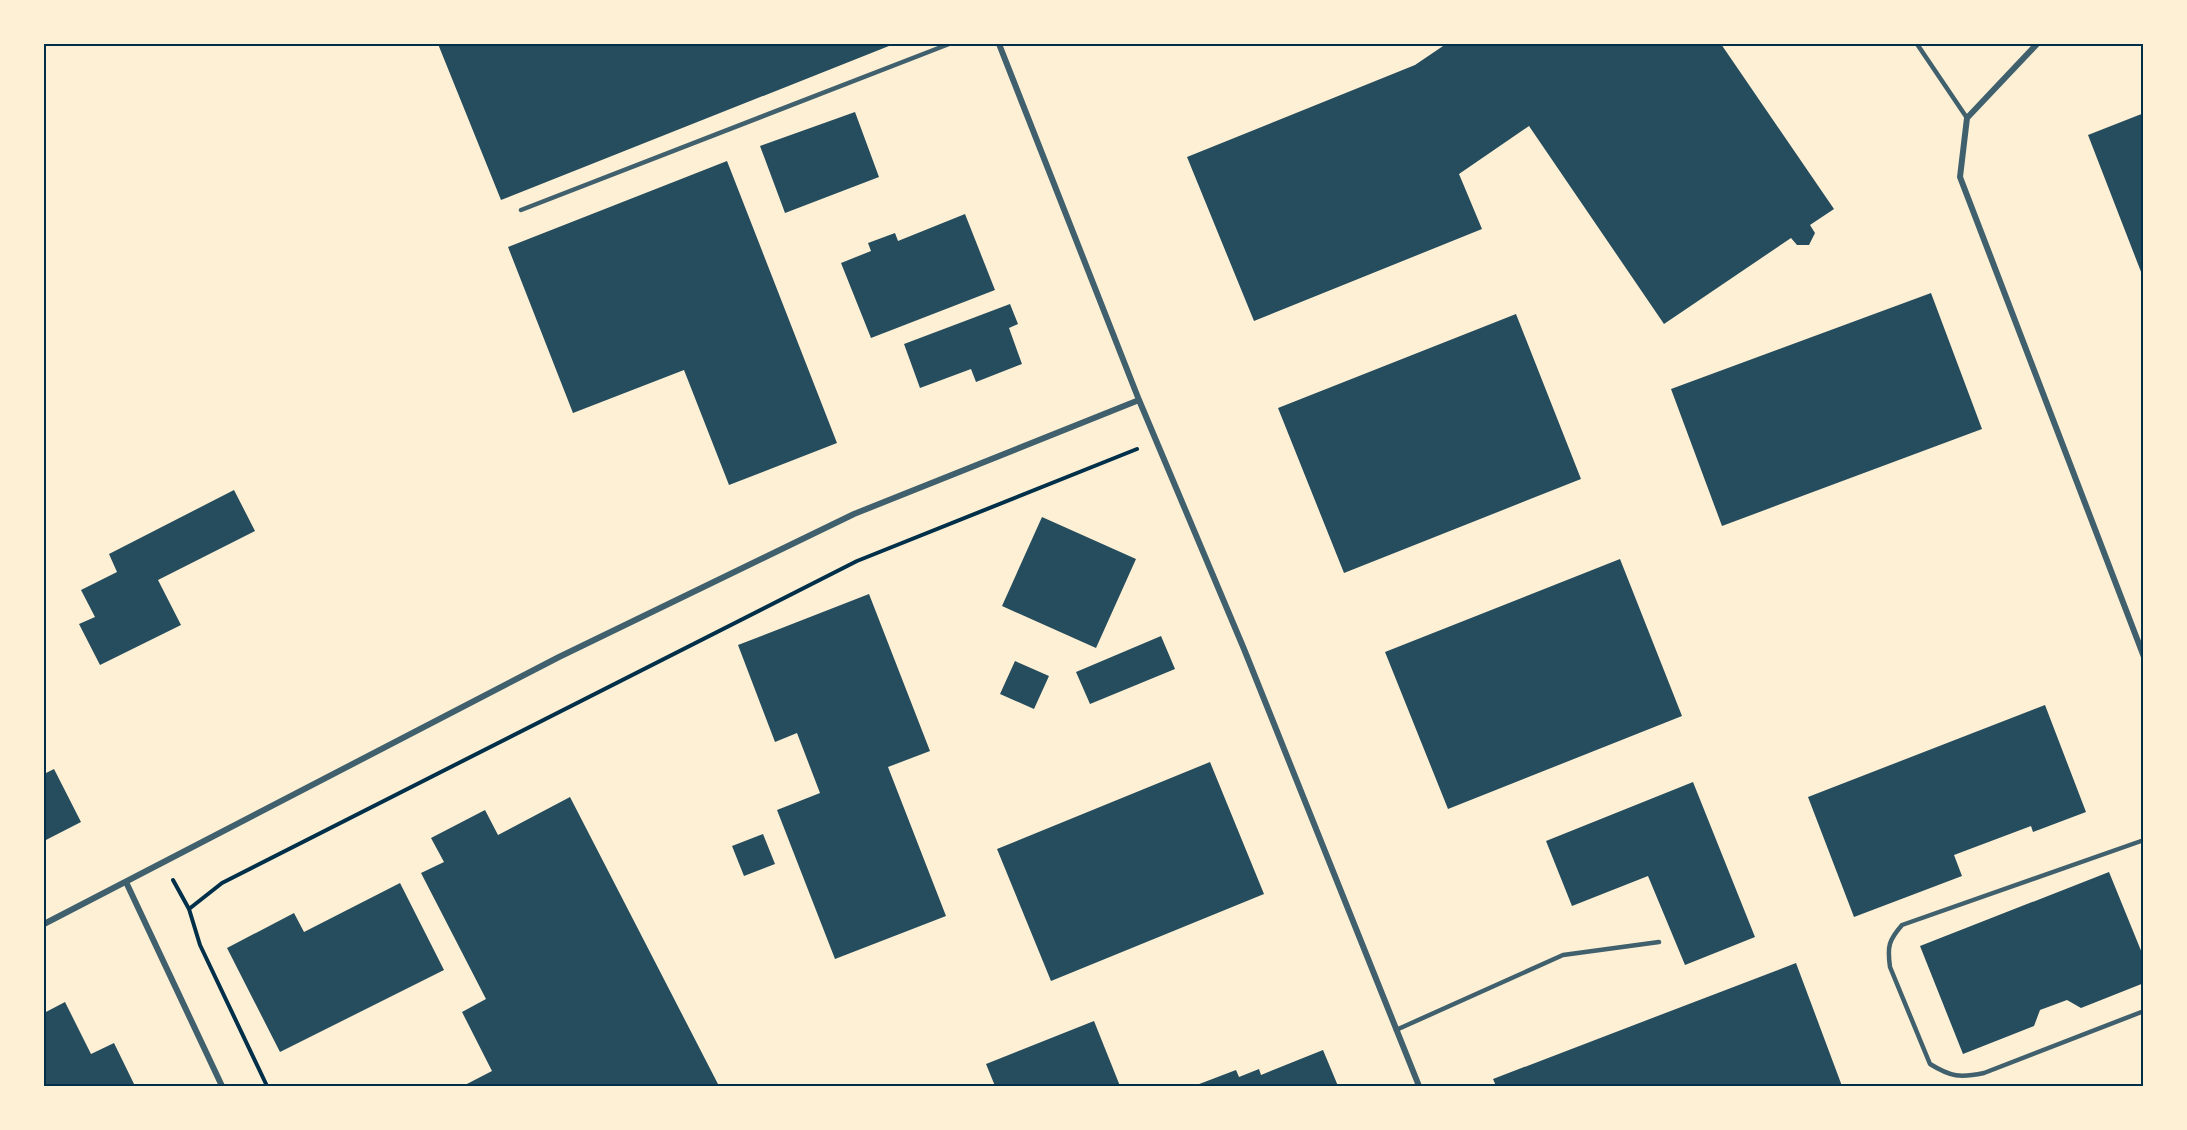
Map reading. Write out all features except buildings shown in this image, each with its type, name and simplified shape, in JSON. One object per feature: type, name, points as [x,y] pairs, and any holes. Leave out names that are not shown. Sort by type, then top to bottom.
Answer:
[{"type":"street","points":[[999,44],[1139,400],[1244,649],[1419,1086]]},
{"type":"street","points":[[2037,44],[1967,118],[1960,177],[2144,657]]},
{"type":"street","points":[[44,924],[559,657],[854,514],[1139,400]]},
{"type":"street","points":[[126,882],[222,1086]]},
{"type":"lane","points":[[521,210],[949,44]]},
{"type":"lane","points":[[1917,44],[1967,118]]},
{"type":"lane","points":[[2144,840],[1902,925],[1892,938],[1888,951],[1890,967],[1930,1064],[1945,1073],[1964,1077],[1984,1073],[2144,1011]]},
{"type":"lane","points":[[1396,1030],[1563,955],[1659,942]]},
{"type":"path","points":[[189,909],[222,883],[857,561],[1156,442]]},
{"type":"path","points":[[163,863],[189,909],[200,945],[267,1086]]}]
